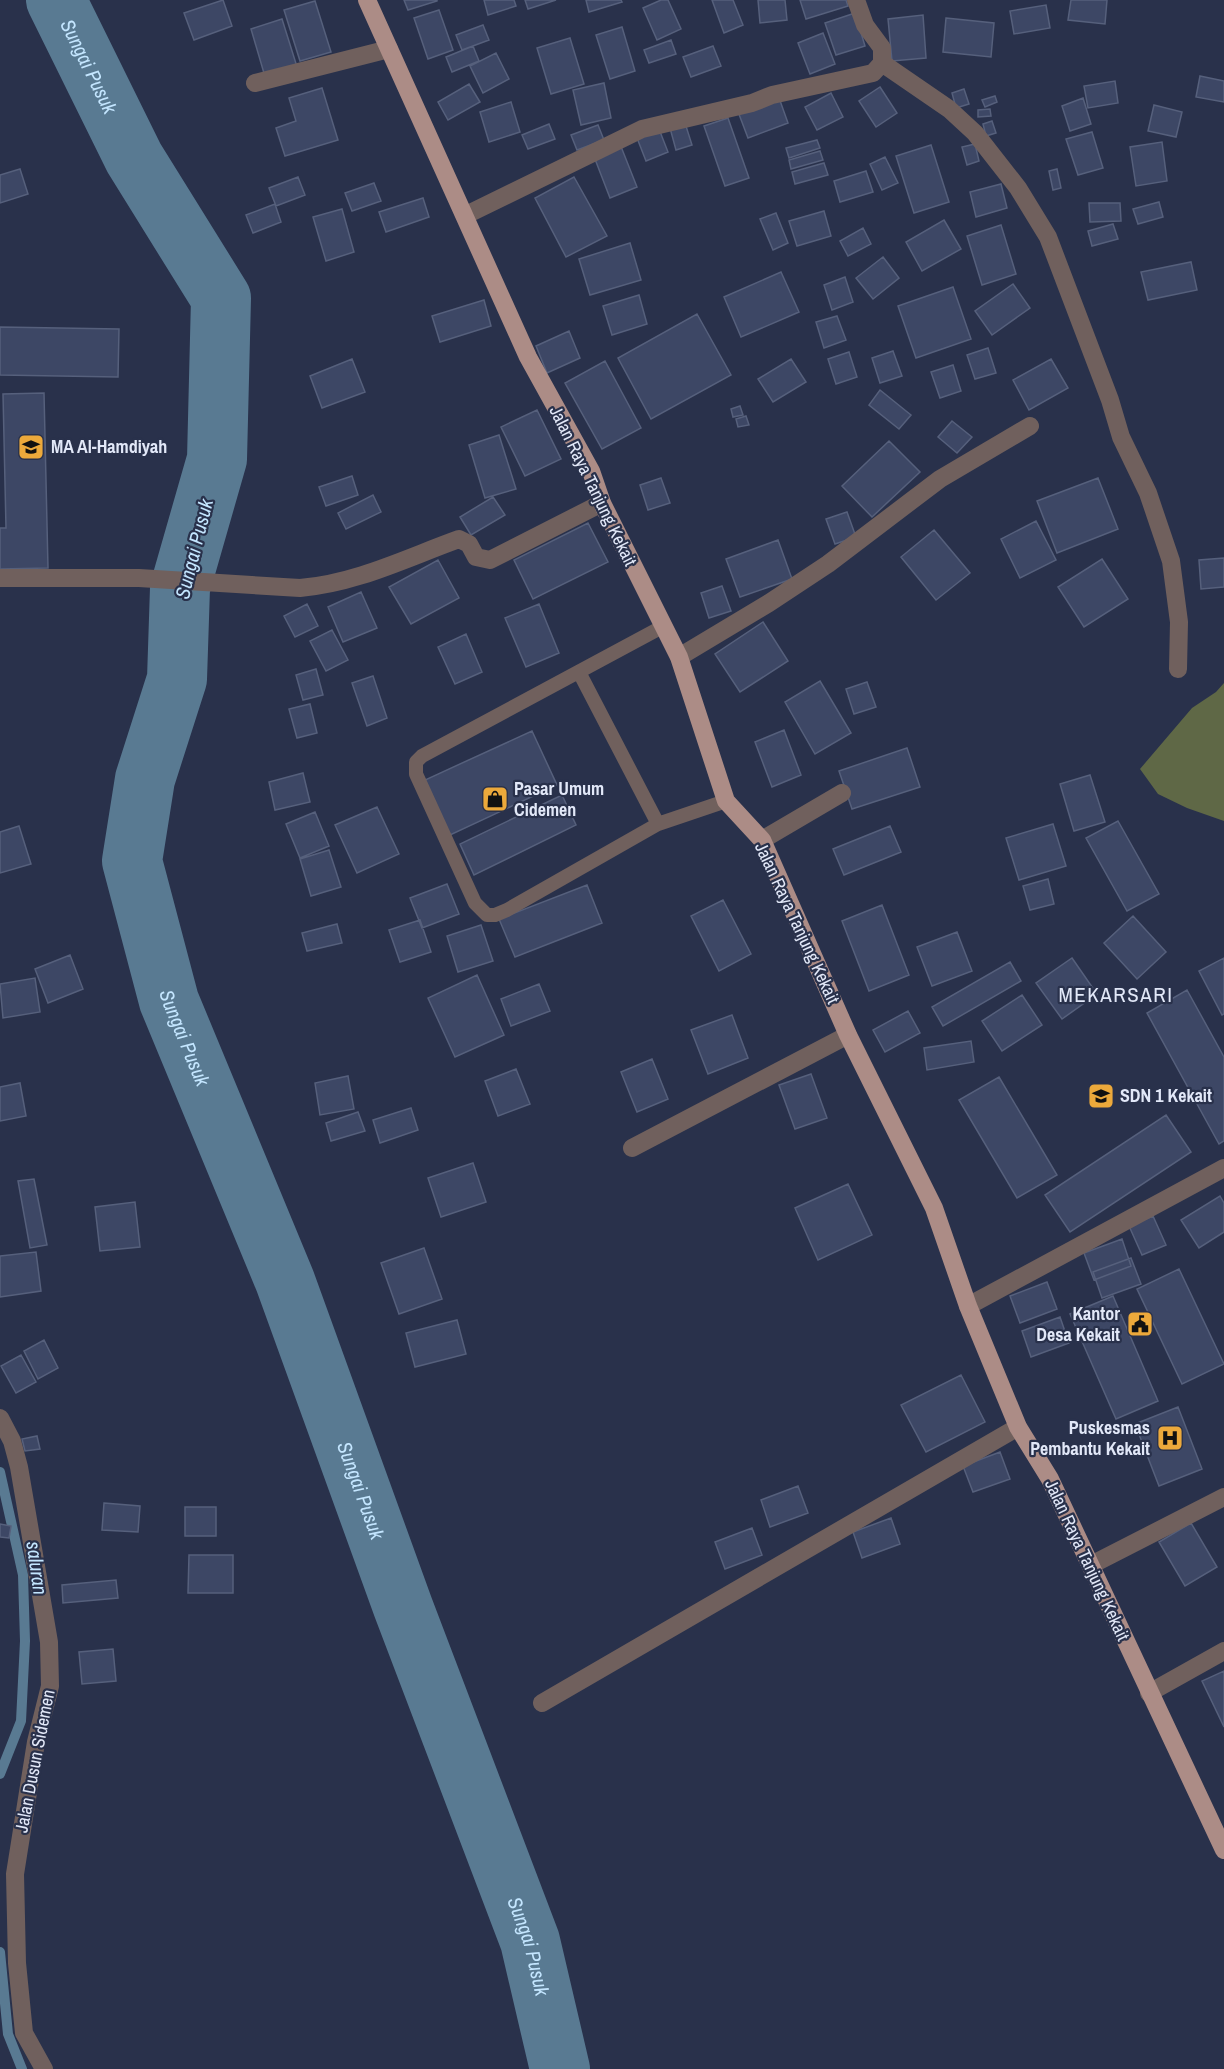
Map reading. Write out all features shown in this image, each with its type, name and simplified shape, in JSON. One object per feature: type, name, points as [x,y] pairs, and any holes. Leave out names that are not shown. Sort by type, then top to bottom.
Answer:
[{"type":"main road","name":"Jalan Raya Tanjung Kekait","points":[[367,0],[466,215],[528,357],[591,471],[602,503],[679,657],[726,801],[762,840],[848,1035],[934,1208],[968,1306],[1018,1427],[1050,1479],[1224,1850]]},
{"type":"street","points":[[466,215],[642,129],[752,103],[772,95],[870,75],[882,63],[882,48],[865,25],[856,0]]},
{"type":"street","points":[[255,83],[389,49]]},
{"type":"street","points":[[882,63],[949,109],[975,133],[1018,188],[1048,237],[1110,400],[1121,437],[1148,493],[1171,561],[1179,622],[1178,669]]},
{"type":"street","points":[[679,657],[769,603],[828,564],[940,479],[1030,426]]},
{"type":"street","points":[[0,578],[139,578],[300,588],[341,583],[459,539],[469,544],[476,557],[490,560],[602,503]]},
{"type":"street","points":[[762,840],[842,793]]},
{"type":"street","points":[[632,1148],[848,1035]]},
{"type":"street","points":[[968,1306],[1224,1168]]},
{"type":"street","name":"Jalan Dusun Sidemen","points":[[0,1418],[12,1441],[19,1467],[49,1642],[50,1686],[5,1877],[24,2033],[44,2069]]},
{"type":"street","points":[[543,1703],[1018,1427]]},
{"type":"street","points":[[1091,1565],[1224,1497]]},
{"type":"street","points":[[1149,1693],[1224,1651]]},
{"type":"lane","points":[[662,627],[422,756],[416,762],[416,774],[475,903],[487,915],[495,915],[507,910],[658,824],[726,801]]},
{"type":"lane","points":[[579,672],[658,824]]},
{"type":"green space","points":[[1224,683],[1224,821],[1187,808],[1158,794],[1140,769],[1192,708],[1216,692]]},
{"type":"building","points":[[223,0],[232,26],[194,40],[184,13]]},
{"type":"building","points":[[404,0],[437,0],[437,1],[408,10]]},
{"type":"building","points":[[484,0],[514,0],[516,6],[488,15]]},
{"type":"building","points":[[525,0],[556,0],[528,9]]},
{"type":"building","points":[[586,0],[621,0],[622,2],[589,12]]},
{"type":"building","points":[[661,0],[668,0],[681,29],[657,40],[643,8]]},
{"type":"building","points":[[712,0],[733,0],[743,25],[724,33]]},
{"type":"building","points":[[758,0],[785,0],[787,20],[760,23]]},
{"type":"building","points":[[800,0],[846,0],[848,6],[806,19]]},
{"type":"building","points":[[1071,0],[1107,0],[1105,24],[1068,20]]},
{"type":"building","points":[[315,1],[331,52],[300,61],[284,10]]},
{"type":"building","points":[[1046,5],[1050,28],[1014,34],[1010,11]]},
{"type":"building","points":[[439,10],[453,50],[428,59],[414,18]]},
{"type":"building","points":[[855,13],[865,46],[836,55],[825,23]]},
{"type":"building","points":[[923,15],[926,58],[892,61],[888,19]]},
{"type":"building","points":[[946,18],[994,23],[991,57],[943,52]]},
{"type":"building","points":[[282,19],[298,70],[266,80],[251,29]]},
{"type":"building","points":[[483,25],[489,40],[462,50],[456,35]]},
{"type":"building","points":[[622,27],[635,71],[610,79],[596,35]]},
{"type":"building","points":[[823,33],[835,64],[810,74],[798,43]]},
{"type":"building","points":[[570,38],[584,84],[551,94],[537,48]]},
{"type":"building","points":[[671,40],[676,54],[649,63],[644,50]]},
{"type":"building","points":[[473,46],[479,61],[452,72],[446,57]]},
{"type":"building","points":[[713,46],[721,66],[691,77],[683,57]]},
{"type":"building","points":[[496,53],[509,79],[483,93],[470,66]]},
{"type":"building","points":[[1200,76],[1224,81],[1224,102],[1196,97]]},
{"type":"building","points":[[1115,81],[1118,103],[1088,108],[1084,86]]},
{"type":"building","points":[[604,83],[611,118],[581,125],[573,90]]},
{"type":"building","points":[[469,84],[480,102],[448,120],[438,102]]},
{"type":"building","points":[[880,87],[897,113],[876,127],[859,101]]},
{"type":"building","points":[[322,88],[338,140],[285,156],[276,128],[296,121],[289,98]]},
{"type":"building","points":[[964,89],[969,104],[956,108],[952,93]]},
{"type":"building","points":[[831,93],[843,117],[817,130],[805,107]]},
{"type":"building","points":[[778,95],[788,123],[748,138],[737,109]]},
{"type":"building","points":[[995,96],[997,102],[985,107],[982,100]]},
{"type":"building","points":[[1083,98],[1091,124],[1070,131],[1062,106]]},
{"type":"building","points":[[511,102],[520,132],[489,142],[480,112]]},
{"type":"building","points":[[1154,105],[1182,112],[1176,137],[1148,131]]},
{"type":"building","points":[[990,109],[991,116],[978,117],[978,110]]},
{"type":"building","points":[[728,118],[749,178],[725,186],[704,126]]},
{"type":"building","points":[[992,121],[996,133],[986,136],[983,124]]},
{"type":"building","points":[[685,123],[692,145],[676,150],[670,128]]},
{"type":"building","points":[[549,124],[555,139],[528,149],[522,135]]},
{"type":"building","points":[[598,125],[604,140],[577,150],[571,135]]},
{"type":"building","points":[[659,129],[668,152],[646,161],[637,138]]},
{"type":"building","points":[[1092,132],[1103,168],[1078,175],[1066,139]]},
{"type":"building","points":[[817,140],[820,148],[789,158],[786,148]]},
{"type":"building","points":[[1162,142],[1167,181],[1136,186],[1130,147]]},
{"type":"building","points":[[620,144],[637,187],[610,198],[593,154]]},
{"type":"building","points":[[975,144],[979,161],[967,165],[962,147]]},
{"type":"building","points":[[931,145],[949,202],[914,213],[896,156]]},
{"type":"building","points":[[820,151],[823,160],[791,169],[789,160]]},
{"type":"building","points":[[885,157],[898,183],[882,190],[870,164]]},
{"type":"building","points":[[824,163],[828,175],[795,184],[792,172]]},
{"type":"building","points":[[20,169],[28,194],[0,203],[0,175]]},
{"type":"building","points":[[1057,169],[1061,188],[1053,190],[1049,171]]},
{"type":"building","points":[[866,171],[873,192],[840,202],[834,181]]},
{"type":"building","points":[[298,177],[305,195],[276,206],[269,188]]},
{"type":"building","points":[[574,177],[607,236],[566,257],[535,198]]},
{"type":"building","points":[[374,183],[381,201],[352,211],[345,193]]},
{"type":"building","points":[[1001,184],[1007,208],[976,217],[970,192]]},
{"type":"building","points":[[423,198],[429,217],[386,232],[379,212]]},
{"type":"building","points":[[1159,202],[1163,217],[1138,224],[1133,209]]},
{"type":"building","points":[[1089,203],[1120,203],[1121,221],[1090,222]]},
{"type":"building","points":[[275,204],[281,222],[253,233],[246,215]]},
{"type":"building","points":[[342,209],[354,252],[326,261],[313,217]]},
{"type":"building","points":[[824,211],[831,236],[797,246],[789,221]]},
{"type":"building","points":[[776,213],[788,243],[773,250],[760,219]]},
{"type":"building","points":[[944,220],[961,249],[922,271],[906,242]]},
{"type":"building","points":[[1113,224],[1118,239],[1092,246],[1088,231]]},
{"type":"building","points":[[1001,225],[1016,274],[982,285],[967,236]]},
{"type":"building","points":[[863,228],[871,244],[848,256],[840,241]]},
{"type":"building","points":[[630,243],[641,280],[590,295],[579,259]]},
{"type":"building","points":[[883,257],[899,278],[873,299],[856,278]]},
{"type":"building","points":[[1191,262],[1197,290],[1148,300],[1141,272]]},
{"type":"building","points":[[781,272],[799,312],[741,337],[724,297]]},
{"type":"building","points":[[845,277],[853,302],[832,310],[824,285]]},
{"type":"building","points":[[1013,284],[1030,308],[992,335],[975,311]]},
{"type":"building","points":[[953,287],[971,339],[916,358],[898,306]]},
{"type":"building","points":[[639,295],[647,324],[612,335],[603,306]]},
{"type":"building","points":[[484,300],[491,326],[440,342],[432,316]]},
{"type":"building","points":[[697,314],[731,375],[651,419],[618,358]]},
{"type":"building","points":[[837,316],[846,340],[824,348],[816,322]]},
{"type":"building","points":[[0,327],[119,329],[118,377],[0,375]]},
{"type":"building","points":[[569,331],[580,358],[547,373],[536,346]]},
{"type":"building","points":[[988,348],[996,373],[975,379],[967,355]]},
{"type":"building","points":[[893,351],[902,376],[880,383],[872,358]]},
{"type":"building","points":[[849,352],[857,377],[836,384],[828,359]]},
{"type":"building","points":[[352,359],[365,392],[322,408],[310,376]]},
{"type":"building","points":[[791,359],[806,382],[773,402],[758,379]]},
{"type":"building","points":[[1051,359],[1068,388],[1029,410],[1013,380]]},
{"type":"building","points":[[605,361],[641,428],[602,449],[565,383]]},
{"type":"building","points":[[953,365],[961,391],[940,398],[931,372]]},
{"type":"building","points":[[880,390],[911,415],[899,429],[869,405]]},
{"type":"building","points":[[44,393],[48,568],[0,569],[0,528],[6,528],[3,394]]},
{"type":"building","points":[[740,406],[743,415],[733,417],[731,409]]},
{"type":"building","points":[[537,410],[561,459],[525,476],[501,427]]},
{"type":"building","points":[[746,416],[749,425],[738,427],[736,419]]},
{"type":"building","points":[[952,421],[972,437],[957,453],[938,437]]},
{"type":"building","points":[[499,435],[516,489],[485,498],[469,445]]},
{"type":"building","points":[[889,441],[920,472],[872,517],[842,486]]},
{"type":"building","points":[[352,476],[358,495],[326,506],[319,487]]},
{"type":"building","points":[[661,478],[670,503],[648,510],[640,485]]},
{"type":"building","points":[[1098,478],[1118,529],[1057,553],[1037,501]]},
{"type":"building","points":[[373,495],[381,512],[346,529],[338,513]]},
{"type":"building","points":[[493,497],[505,515],[471,535],[460,517]]},
{"type":"building","points":[[847,512],[856,537],[835,544],[826,519]]},
{"type":"building","points":[[1036,521],[1056,560],[1020,578],[1001,539]]},
{"type":"building","points":[[588,523],[608,562],[533,599],[514,560]]},
{"type":"building","points":[[934,530],[970,573],[936,600],[901,557]]},
{"type":"building","points":[[778,540],[792,579],[740,597],[726,559]]},
{"type":"building","points":[[1224,558],[1224,587],[1201,589],[1199,560]]},
{"type":"building","points":[[1102,559],[1128,599],[1084,627],[1058,587]]},
{"type":"building","points":[[438,560],[459,598],[411,624],[389,587]]},
{"type":"building","points":[[722,586],[731,611],[709,618],[701,593]]},
{"type":"building","points":[[361,592],[377,628],[343,642],[328,607]]},
{"type":"building","points":[[307,604],[318,626],[295,637],[284,616]]},
{"type":"building","points":[[539,604],[559,653],[526,667],[505,618]]},
{"type":"building","points":[[763,622],[788,661],[740,692],[715,654]]},
{"type":"building","points":[[332,630],[348,660],[326,671],[310,641]]},
{"type":"building","points":[[466,634],[482,672],[455,684],[438,647]]},
{"type":"building","points":[[316,669],[323,695],[303,700],[296,675]]},
{"type":"building","points":[[373,676],[387,718],[367,726],[352,683]]},
{"type":"building","points":[[820,681],[851,733],[815,754],[785,702]]},
{"type":"building","points":[[867,682],[876,707],[854,714],[846,689]]},
{"type":"building","points":[[310,704],[317,733],[297,738],[289,709]]},
{"type":"building","points":[[784,730],[801,775],[772,787],[755,742]]},
{"type":"building","points":[[532,731],[557,785],[450,835],[425,780]]},
{"type":"building","points":[[907,748],[920,787],[852,809],[839,771]]},
{"type":"building","points":[[303,773],[310,802],[275,810],[269,782]]},
{"type":"building","points":[[1090,775],[1105,822],[1074,831],[1060,784]]},
{"type":"building","points":[[562,795],[576,825],[474,875],[460,844]]},
{"type":"building","points":[[377,807],[399,854],[357,873],[335,825]]},
{"type":"building","points":[[315,812],[329,846],[300,858],[286,824]]},
{"type":"building","points":[[1118,821],[1159,894],[1127,911],[1086,838]]},
{"type":"building","points":[[1053,824],[1066,866],[1019,880],[1006,838]]},
{"type":"building","points":[[19,826],[31,864],[0,873],[0,832]]},
{"type":"building","points":[[890,826],[901,852],[844,875],[833,849]]},
{"type":"building","points":[[329,850],[341,887],[311,896],[300,859]]},
{"type":"building","points":[[1048,879],[1054,904],[1030,910],[1023,886]]},
{"type":"building","points":[[447,884],[459,914],[422,928],[410,898]]},
{"type":"building","points":[[587,885],[602,923],[515,957],[499,919]]},
{"type":"building","points":[[723,900],[751,954],[719,971],[691,916]]},
{"type":"building","points":[[882,905],[909,975],[869,991],[842,921]]},
{"type":"building","points":[[1133,916],[1166,952],[1137,979],[1104,943]]},
{"type":"building","points":[[420,920],[431,952],[400,962],[389,930]]},
{"type":"building","points":[[337,924],[342,943],[307,951],[302,933]]},
{"type":"building","points":[[481,925],[493,961],[458,972],[447,936]]},
{"type":"building","points":[[957,932],[972,971],[932,986],[917,947]]},
{"type":"building","points":[[70,955],[83,989],[48,1003],[35,969]]},
{"type":"building","points":[[1072,958],[1097,994],[1062,1019],[1036,983]]},
{"type":"building","points":[[1224,958],[1224,1014],[1222,1015],[1199,971]]},
{"type":"building","points":[[1010,962],[1021,981],[943,1026],[932,1007]]},
{"type":"building","points":[[477,975],[504,1035],[455,1057],[428,998]]},
{"type":"building","points":[[35,978],[40,1012],[3,1018],[0,984]]},
{"type":"building","points":[[539,984],[550,1011],[511,1026],[501,999]]},
{"type":"building","points":[[1187,990],[1224,1057],[1224,1141],[1219,1144],[1147,1013]]},
{"type":"building","points":[[1022,995],[1042,1025],[1002,1051],[982,1021]]},
{"type":"building","points":[[908,1011],[920,1033],[885,1052],[873,1030]]},
{"type":"building","points":[[732,1015],[748,1058],[708,1074],[691,1030]]},
{"type":"building","points":[[971,1041],[974,1062],[927,1070],[924,1048]]},
{"type":"building","points":[[652,1059],[668,1099],[637,1112],[621,1072]]},
{"type":"building","points":[[516,1069],[530,1104],[498,1116],[485,1081]]},
{"type":"building","points":[[811,1074],[827,1118],[795,1129],[779,1085]]},
{"type":"building","points":[[348,1076],[354,1109],[320,1115],[315,1083]]},
{"type":"building","points":[[999,1077],[1057,1175],[1017,1198],[959,1100]]},
{"type":"building","points":[[20,1083],[26,1116],[0,1121],[0,1087]]},
{"type":"building","points":[[411,1108],[418,1130],[380,1143],[373,1120]]},
{"type":"building","points":[[358,1112],[365,1131],[331,1141],[326,1123]]},
{"type":"building","points":[[1166,1115],[1191,1152],[1070,1232],[1045,1195]]},
{"type":"building","points":[[473,1163],[486,1202],[441,1217],[428,1178]]},
{"type":"building","points":[[34,1179],[47,1245],[30,1248],[18,1181]]},
{"type":"building","points":[[848,1184],[872,1235],[818,1260],[795,1208]]},
{"type":"building","points":[[1220,1196],[1224,1203],[1224,1232],[1199,1248],[1181,1220]]},
{"type":"building","points":[[135,1202],[140,1247],[100,1251],[95,1207]]},
{"type":"building","points":[[1153,1216],[1166,1245],[1142,1255],[1129,1226]]},
{"type":"building","points":[[1122,1239],[1131,1266],[1094,1280],[1084,1253]]},
{"type":"building","points":[[424,1248],[442,1299],[399,1314],[381,1263]]},
{"type":"building","points":[[36,1252],[41,1291],[0,1297],[0,1256]]},
{"type":"building","points":[[1131,1258],[1141,1284],[1102,1298],[1093,1272]]},
{"type":"building","points":[[1179,1269],[1224,1364],[1182,1384],[1137,1289]]},
{"type":"building","points":[[1047,1282],[1057,1309],[1020,1323],[1010,1296]]},
{"type":"building","points":[[1113,1296],[1158,1401],[1116,1419],[1070,1314]]},
{"type":"building","points":[[1060,1317],[1069,1343],[1031,1357],[1022,1331]]},
{"type":"building","points":[[457,1320],[466,1354],[415,1367],[406,1333]]},
{"type":"building","points":[[44,1340],[58,1368],[38,1379],[24,1351]]},
{"type":"building","points":[[21,1355],[36,1382],[16,1393],[1,1366]]},
{"type":"building","points":[[961,1375],[985,1422],[926,1452],[901,1405]]},
{"type":"building","points":[[1178,1407],[1202,1469],[1159,1486],[1135,1424]]},
{"type":"building","points":[[37,1436],[40,1449],[25,1451],[22,1439]]},
{"type":"building","points":[[1000,1452],[1010,1479],[973,1492],[963,1466]]},
{"type":"building","points":[[798,1486],[808,1513],[770,1527],[761,1500]]},
{"type":"building","points":[[104,1503],[140,1506],[138,1532],[102,1530]]},
{"type":"building","points":[[185,1507],[216,1507],[216,1536],[185,1536]]},
{"type":"building","points":[[891,1518],[900,1544],[862,1558],[853,1532]]},
{"type":"building","points":[[1191,1523],[1217,1567],[1185,1586],[1159,1542]]},
{"type":"building","points":[[0,1524],[11,1526],[9,1538],[0,1537]]},
{"type":"building","points":[[752,1528],[762,1555],[725,1569],[715,1542]]},
{"type":"building","points":[[189,1555],[233,1555],[233,1593],[188,1593]]},
{"type":"building","points":[[116,1580],[118,1598],[63,1603],[62,1585]]},
{"type":"building","points":[[113,1649],[116,1681],[82,1684],[79,1652]]},
{"type":"building","points":[[1224,1671],[1224,1727],[1202,1681]]},
{"type":"waterway","name":"Sungai Pusuk","points":[[56,0],[134,158],[221,298],[217,459],[180,588],[177,679],[145,779],[132,861],[169,1001],[285,1281],[403,1607],[530,1941],[560,2069]]},
{"type":"waterway","name":"saluran","points":[[0,1472],[23,1575],[25,1641],[21,1721],[0,1774]]},
{"type":"waterway","name":"saluran","points":[[0,1952],[8,2034],[22,2069]]},
{"type":"place","name":"MA Al-Hamdiyah","points":[[31,447]]},
{"type":"place","name":"Pasar Umum Cidemen","points":[[495,799]]},
{"type":"place","name":"SDN 1 Kekait","points":[[1101,1096]]},
{"type":"place","name":"Kantor Desa Kekait","points":[[1140,1324]]},
{"type":"place","name":"Puskesmas Pembantu Kekait","points":[[1170,1438]]},
{"type":"district","name":"MEKARSARI","points":[[1116,995]]}]
